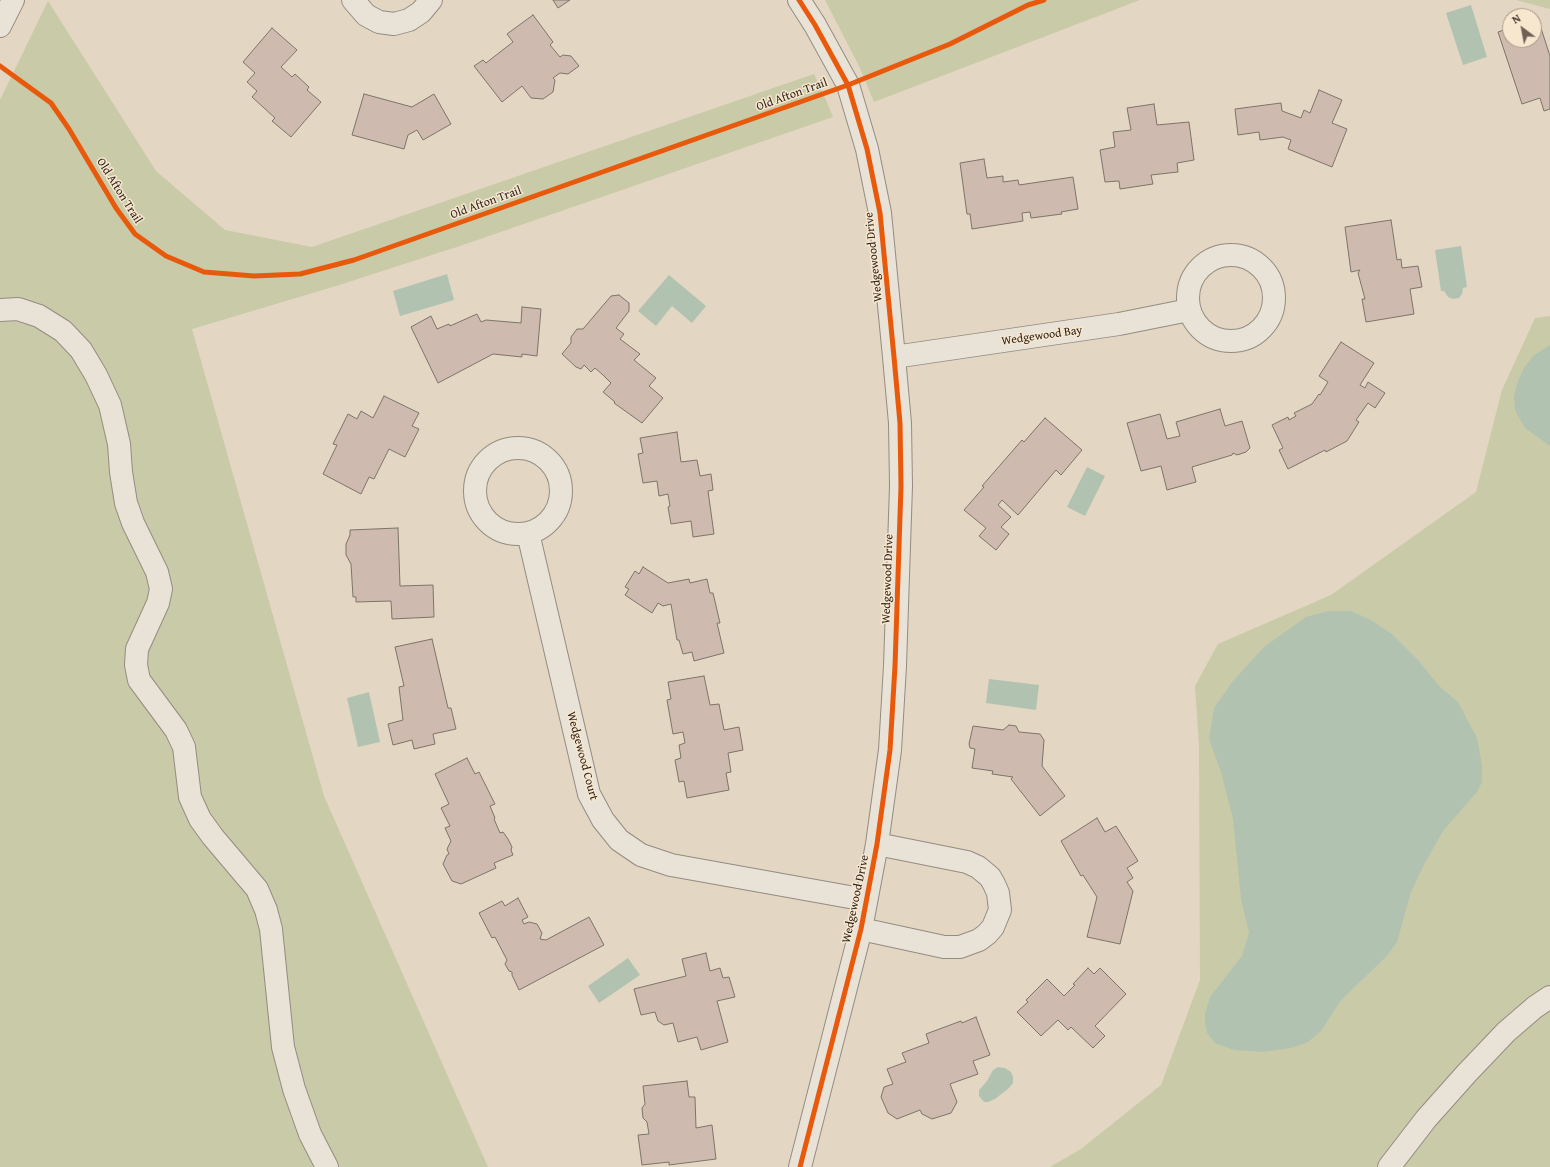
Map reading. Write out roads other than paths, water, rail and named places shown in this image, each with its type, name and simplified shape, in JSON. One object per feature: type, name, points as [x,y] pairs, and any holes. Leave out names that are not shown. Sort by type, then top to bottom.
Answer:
[{"type":"street","points":[[0,26],[13,0]]},
{"type":"street","points":[[354,0],[366,15],[379,22],[394,24],[409,20],[422,12],[431,0]]},
{"type":"street","name":"Wedgewood Drive","points":[[799,0],[815,25],[848,85],[867,149],[880,213],[900,423],[901,486],[896,666],[890,750],[877,844],[861,929],[800,1167]]},
{"type":"street","points":[[0,310],[18,309],[39,316],[63,331],[81,350],[96,375],[110,405],[119,444],[126,503],[133,523],[157,572],[160,589],[158,603],[137,649],[136,665],[138,680],[176,730],[184,748],[190,798],[200,819],[213,837],[257,889],[266,910],[271,929],[283,1047],[294,1089],[310,1134],[327,1167]]},
{"type":"street","name":"Wedgewood Bay","points":[[894,357],[1119,324],[1189,310]]},
{"type":"street","name":"Wedgewood Court","points":[[528,533],[589,794],[603,820],[620,840],[641,855],[671,864],[866,900]]},
{"type":"street","points":[[861,929],[944,947],[960,947],[979,940],[987,934],[997,919],[1000,910],[998,893],[994,884],[990,877],[978,867],[967,862],[877,844]]},
{"type":"street","points":[[1389,1167],[1426,1119],[1466,1074],[1506,1032],[1535,1007],[1550,997]]}]
